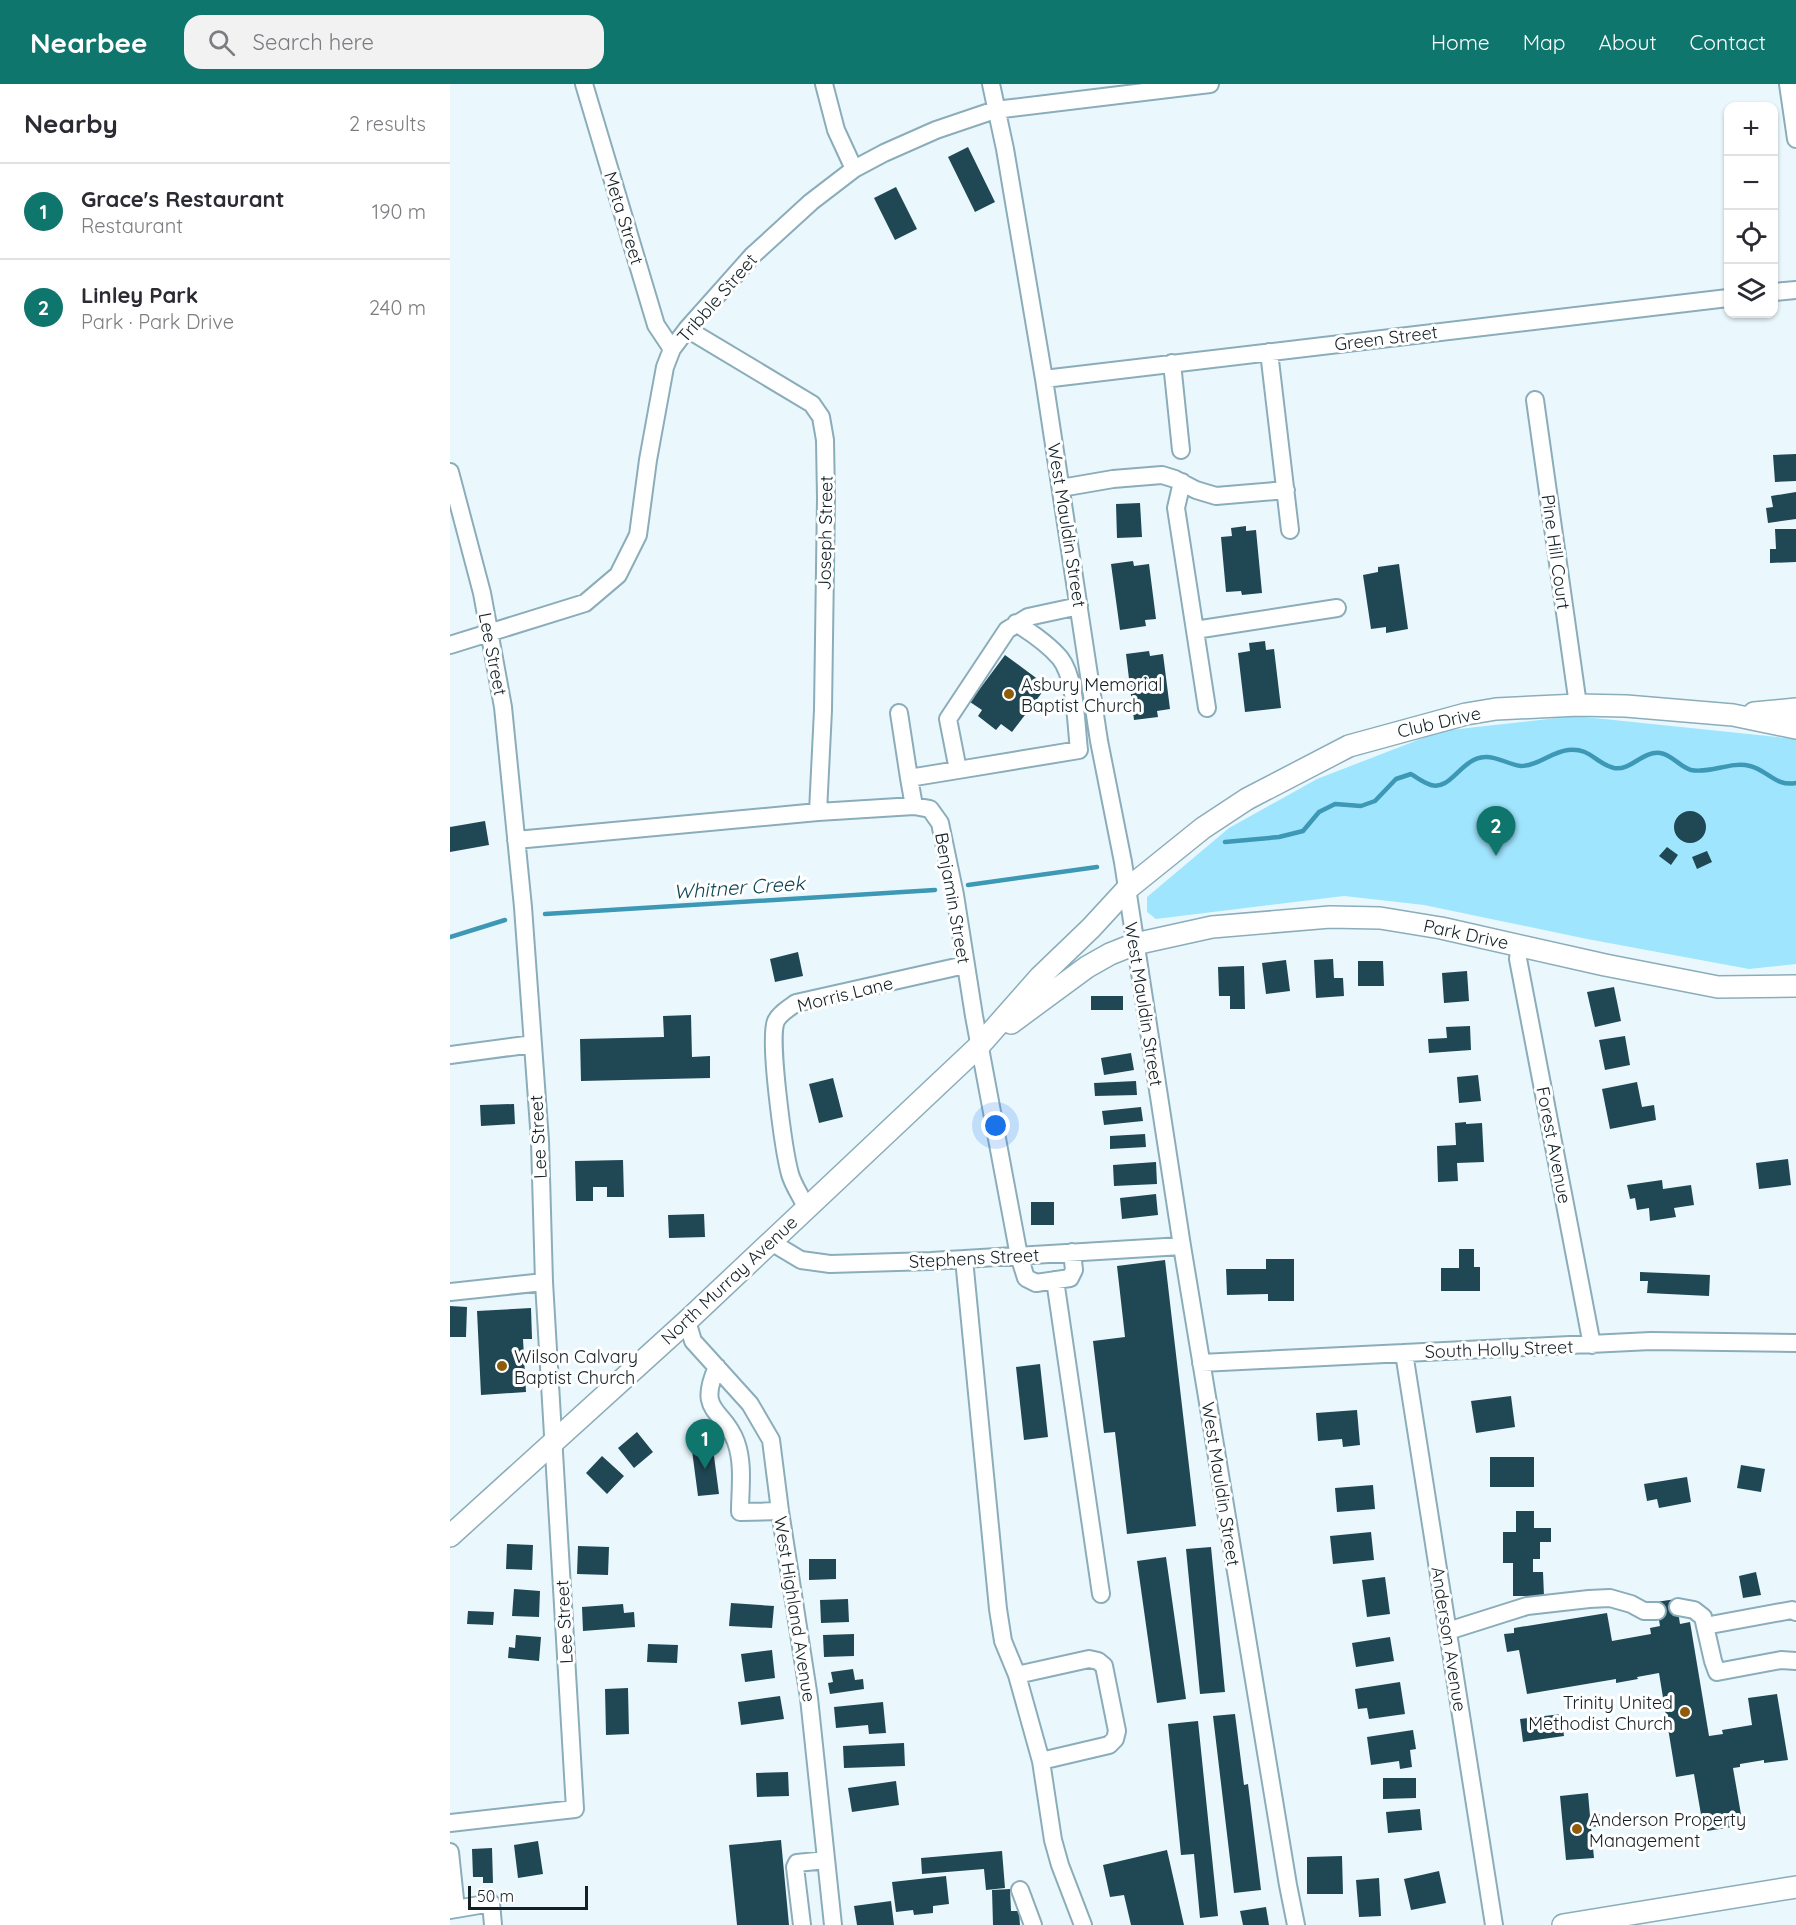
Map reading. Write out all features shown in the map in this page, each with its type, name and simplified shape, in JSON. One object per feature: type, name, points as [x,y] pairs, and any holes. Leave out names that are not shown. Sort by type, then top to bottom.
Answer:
[{"type":"main road","name":"Club Drive","points":[[1126,890],[1203,828],[1247,799],[1349,746],[1466,714],[1496,709],[1578,705],[1626,706],[1732,715],[1796,728]]},
{"type":"main road","points":[[1732,715],[1796,709]]},
{"type":"main road","name":"North Murray Avenue","points":[[450,1536],[687,1321],[979,1046],[1040,977],[1091,928],[1126,890]]},
{"type":"main road","name":"Park Drive","points":[[1135,944],[1212,927],[1330,917],[1380,918],[1441,928],[1718,987],[1796,986]]},
{"type":"main road","name":"North Murray Avenue","points":[[979,1046],[1087,967],[1135,944]]},
{"type":"main road","points":[[1563,1925],[1660,1917],[1796,1887]]},
{"type":"street","name":"Meta Street","points":[[584,84],[656,325],[672,349]]},
{"type":"street","points":[[824,84],[836,130],[854,169]]},
{"type":"street","name":"West Mauldin Street","points":[[991,84],[1005,149],[1044,379],[1100,741],[1123,862],[1182,1246],[1296,1925]]},
{"type":"street","name":"Tribble Street","points":[[450,645],[585,603],[618,575],[638,535],[652,437],[665,367],[672,349],[752,256],[811,202],[854,169],[936,130],[995,110],[1210,84]]},
{"type":"street","points":[[1788,84],[1796,139]]},
{"type":"street","points":[[1778,292],[1796,290]]},
{"type":"street","name":"Green Street","points":[[1044,379],[1724,298]]},
{"type":"street","name":"Joseph Street","points":[[687,329],[812,404],[822,417],[825,440],[826,498],[823,710],[818,812]]},
{"type":"street","points":[[1269,352],[1290,530]]},
{"type":"street","points":[[1172,363],[1181,450]]},
{"type":"street","name":"Pine Hill Court","points":[[1535,399],[1578,705]]},
{"type":"street","name":"Lee Street","points":[[450,472],[482,593],[503,707],[516,840],[540,1141],[544,1282],[575,1809],[450,1823]]},
{"type":"street","points":[[1061,488],[1113,479],[1162,475],[1216,496],[1286,490]]},
{"type":"street","points":[[1182,482],[1176,508],[1208,708]]},
{"type":"street","points":[[958,770],[948,719],[1007,630],[1028,617],[1079,606]]},
{"type":"street","points":[[1195,630],[1337,609]]},
{"type":"street","points":[[909,778],[1079,750],[1070,680],[1061,659],[1040,639],[1016,623]]},
{"type":"street","points":[[516,840],[818,812],[914,806],[899,713]]},
{"type":"street","name":"Benjamin Street","points":[[914,806],[930,810],[940,824],[955,895],[979,1046],[1019,1256],[1026,1278],[1031,1282],[1054,1281]]},
{"type":"street","name":"Forest Avenue","points":[[1520,946],[1518,959],[1592,1345]]},
{"type":"street","name":"Morris Lane","points":[[806,1207],[790,1174],[778,1095],[773,1042],[775,1022],[781,1013],[796,1003],[965,965]]},
{"type":"street","points":[[450,1055],[533,1044]]},
{"type":"street","name":"Stephens Street","points":[[771,1242],[801,1260],[830,1264],[964,1259],[1182,1246]]},
{"type":"street","points":[[1072,1252],[1073,1275],[1070,1278],[1054,1281],[1101,1594]]},
{"type":"street","points":[[964,1259],[1003,1641],[1017,1675],[1041,1761],[1055,1848],[1083,1925]]},
{"type":"street","points":[[450,1292],[544,1282]]},
{"type":"street","name":"West Highland Avenue","points":[[687,1321],[693,1341],[750,1404],[771,1440],[809,1698],[832,1925]]},
{"type":"street","name":"South Holly Street","points":[[1202,1363],[1651,1341],[1796,1343]]},
{"type":"street","name":"Anderson Avenue","points":[[1404,1353],[1494,1925]]},
{"type":"street","points":[[717,1367],[711,1381],[711,1406],[737,1443],[740,1463],[740,1512],[780,1511]]},
{"type":"street","points":[[1448,1631],[1527,1606],[1588,1599],[1610,1598],[1631,1604],[1644,1611],[1657,1611]]},
{"type":"street","points":[[1678,1607],[1694,1610],[1703,1617],[1717,1672],[1781,1660],[1796,1661]]},
{"type":"street","points":[[1706,1626],[1792,1610],[1796,1612]]},
{"type":"street","points":[[1017,1675],[1089,1659],[1098,1661],[1104,1666],[1117,1731],[1115,1739],[1109,1745],[1041,1761]]},
{"type":"street","points":[[450,1852],[453,1910],[491,1904],[494,1925]]},
{"type":"street","points":[[802,1925],[795,1867],[797,1863],[826,1860]]},
{"type":"street","points":[[1020,1890],[1033,1925]]},
{"type":"shaded area","points":[[1575,716],[1796,739],[1796,964],[1749,969],[1587,939],[1424,905],[1344,896],[1156,919],[1147,912],[1147,897],[1229,828],[1317,779],[1441,731]]},
{"type":"building","points":[[968,147],[995,202],[975,212],[948,157]]},
{"type":"building","points":[[896,187],[917,229],[895,240],[874,198]]},
{"type":"building","points":[[1796,454],[1796,481],[1775,482],[1773,455]]},
{"type":"building","points":[[1796,492],[1796,519],[1768,523],[1766,508],[1773,507],[1771,496]]},
{"type":"building","points":[[1140,503],[1142,537],[1117,538],[1116,504]]},
{"type":"building","points":[[1246,526],[1246,531],[1256,530],[1262,593],[1242,595],[1241,591],[1226,592],[1221,537],[1232,536],[1231,528]]},
{"type":"building","points":[[1775,529],[1796,529],[1796,562],[1770,563],[1770,549],[1776,549]]},
{"type":"building","points":[[1133,561],[1134,566],[1149,564],[1156,619],[1145,620],[1146,626],[1120,630],[1111,564]]},
{"type":"building","points":[[1399,564],[1408,629],[1386,633],[1386,627],[1371,629],[1363,575],[1378,572],[1378,567]]},
{"type":"building","points":[[1265,641],[1266,650],[1274,649],[1281,708],[1245,712],[1238,653],[1250,651],[1249,643]]},
{"type":"building","points":[[1149,651],[1150,656],[1163,654],[1170,709],[1157,711],[1158,717],[1134,720],[1126,654]]},
{"type":"building","name":"Asbury Memorial Baptist Church","points":[[1005,655],[1047,686],[1012,732],[1001,724],[996,730],[978,716],[982,710],[970,702]]},
{"type":"building","points":[[1690,811],[1701,816],[1706,827],[1701,838],[1690,843],[1679,838],[1674,827],[1679,816]]},
{"type":"building","points":[[485,821],[489,845],[450,852],[450,827]]},
{"type":"building","points":[[1667,847],[1678,855],[1671,865],[1659,856]]},
{"type":"building","points":[[1707,851],[1712,862],[1697,869],[1692,857]]},
{"type":"building","points":[[798,952],[803,976],[775,982],[770,959]]},
{"type":"building","points":[[1333,959],[1334,978],[1343,978],[1344,996],[1316,998],[1314,960]]},
{"type":"building","points":[[1286,960],[1290,991],[1266,994],[1262,963]]},
{"type":"building","points":[[1358,961],[1383,961],[1384,986],[1358,986]]},
{"type":"building","points":[[1244,966],[1245,1009],[1230,1009],[1230,996],[1219,996],[1218,967]]},
{"type":"building","points":[[1467,971],[1469,1001],[1444,1003],[1442,973]]},
{"type":"building","points":[[1614,987],[1621,1021],[1595,1027],[1587,992]]},
{"type":"building","points":[[1091,996],[1123,996],[1123,1010],[1091,1010]]},
{"type":"building","points":[[691,1015],[692,1057],[710,1056],[710,1078],[581,1081],[580,1039],[664,1037],[663,1016]]},
{"type":"building","points":[[1470,1026],[1471,1050],[1429,1053],[1428,1039],[1447,1038],[1446,1027]]},
{"type":"building","points":[[1625,1036],[1630,1065],[1605,1070],[1599,1040]]},
{"type":"building","points":[[1131,1053],[1134,1070],[1104,1075],[1101,1058]]},
{"type":"building","points":[[1478,1075],[1481,1101],[1459,1103],[1457,1077]]},
{"type":"building","points":[[833,1078],[843,1117],[819,1123],[809,1084]]},
{"type":"building","points":[[1136,1081],[1137,1095],[1095,1096],[1094,1083]]},
{"type":"building","points":[[1637,1082],[1642,1107],[1654,1105],[1656,1120],[1610,1129],[1602,1089]]},
{"type":"building","points":[[514,1104],[515,1124],[481,1126],[480,1105]]},
{"type":"building","points":[[1141,1107],[1143,1121],[1104,1125],[1102,1111]]},
{"type":"building","points":[[1466,1122],[1466,1124],[1482,1123],[1484,1162],[1457,1163],[1458,1181],[1438,1182],[1437,1146],[1456,1145],[1455,1123]]},
{"type":"building","points":[[1145,1134],[1146,1147],[1110,1149],[1110,1136]]},
{"type":"building","points":[[1788,1159],[1791,1185],[1759,1189],[1756,1163]]},
{"type":"building","points":[[623,1160],[624,1197],[607,1197],[607,1187],[593,1187],[593,1201],[576,1201],[575,1161]]},
{"type":"building","points":[[1156,1162],[1157,1184],[1114,1186],[1113,1165]]},
{"type":"building","points":[[1662,1180],[1663,1189],[1691,1185],[1694,1205],[1674,1208],[1676,1217],[1650,1221],[1649,1208],[1637,1210],[1635,1198],[1630,1199],[1627,1185]]},
{"type":"building","points":[[1156,1194],[1158,1215],[1122,1219],[1120,1198]]},
{"type":"building","points":[[1031,1202],[1054,1202],[1054,1225],[1031,1225]]},
{"type":"building","points":[[704,1214],[705,1237],[669,1238],[668,1215]]},
{"type":"building","points":[[1459,1249],[1474,1249],[1474,1267],[1480,1267],[1480,1291],[1441,1291],[1441,1268],[1459,1268]]},
{"type":"building","points":[[1266,1259],[1294,1259],[1294,1301],[1268,1301],[1268,1294],[1227,1295],[1226,1269],[1266,1269]]},
{"type":"building","points":[[1165,1260],[1196,1526],[1127,1534],[1115,1432],[1104,1433],[1093,1341],[1125,1337],[1117,1266]]},
{"type":"building","points":[[1640,1272],[1710,1275],[1709,1296],[1647,1293],[1648,1281],[1640,1281]]},
{"type":"building","points":[[450,1306],[467,1307],[466,1337],[450,1337]]},
{"type":"building","name":"Wilson Calvary Baptist Church","points":[[531,1308],[532,1339],[523,1339],[526,1392],[481,1395],[477,1311]]},
{"type":"building","points":[[1040,1364],[1048,1437],[1024,1440],[1016,1367]]},
{"type":"building","points":[[1511,1396],[1515,1427],[1476,1433],[1471,1401]]},
{"type":"building","points":[[1357,1410],[1360,1445],[1343,1447],[1342,1439],[1318,1441],[1316,1413]]},
{"type":"building","points":[[637,1432],[653,1452],[634,1468],[618,1448]]},
{"type":"building","points":[[712,1441],[719,1494],[698,1496],[691,1443]]},
{"type":"building","points":[[602,1456],[624,1476],[607,1494],[586,1473]]},
{"type":"building","points":[[1490,1457],[1534,1457],[1534,1487],[1490,1487]]},
{"type":"building","points":[[1741,1465],[1765,1469],[1761,1492],[1737,1488]]},
{"type":"building","points":[[1687,1477],[1691,1502],[1659,1508],[1657,1499],[1647,1501],[1644,1484]]},
{"type":"building","points":[[1373,1485],[1375,1509],[1337,1512],[1335,1488]]},
{"type":"building","points":[[1516,1511],[1534,1511],[1534,1528],[1551,1528],[1551,1542],[1540,1542],[1540,1559],[1533,1559],[1533,1572],[1543,1572],[1544,1596],[1513,1596],[1513,1563],[1503,1563],[1503,1532],[1516,1532]]},
{"type":"building","points":[[1371,1532],[1374,1560],[1333,1564],[1330,1536]]},
{"type":"building","points":[[507,1544],[533,1545],[532,1570],[506,1569]]},
{"type":"building","points":[[578,1546],[609,1547],[608,1575],[577,1574]]},
{"type":"building","points":[[1211,1547],[1225,1692],[1200,1694],[1186,1549]]},
{"type":"building","points":[[1166,1557],[1186,1699],[1157,1703],[1137,1561]]},
{"type":"building","points":[[809,1559],[836,1559],[836,1579],[809,1580]]},
{"type":"building","points":[[1756,1572],[1761,1595],[1743,1598],[1739,1576]]},
{"type":"building","points":[[1385,1577],[1390,1614],[1367,1617],[1362,1580]]},
{"type":"building","points":[[514,1589],[540,1591],[539,1617],[512,1616]]},
{"type":"building","points":[[848,1599],[849,1622],[821,1623],[820,1600]]},
{"type":"building","name":"Trinity United Methodist Church","points":[[1676,1599],[1680,1624],[1690,1622],[1709,1736],[1723,1734],[1722,1730],[1752,1725],[1748,1698],[1777,1694],[1788,1760],[1764,1763],[1764,1760],[1740,1764],[1740,1767],[1733,1768],[1742,1820],[1737,1821],[1738,1826],[1707,1831],[1706,1826],[1703,1826],[1694,1774],[1676,1777],[1659,1673],[1616,1683],[1616,1679],[1527,1694],[1519,1650],[1507,1652],[1504,1634],[1514,1633],[1514,1628],[1607,1613],[1612,1641],[1651,1634],[1650,1628],[1660,1626],[1656,1602]]},
{"type":"building","points":[[731,1603],[774,1606],[772,1628],[729,1626]]},
{"type":"building","points":[[623,1604],[624,1613],[634,1612],[635,1627],[583,1631],[582,1607]]},
{"type":"building","points":[[468,1611],[494,1612],[493,1625],[467,1624]]},
{"type":"building","points":[[854,1634],[854,1656],[824,1657],[823,1635]]},
{"type":"building","points":[[516,1635],[541,1637],[539,1661],[508,1658],[509,1647],[515,1648]]},
{"type":"building","points":[[1390,1637],[1394,1661],[1356,1667],[1352,1643]]},
{"type":"building","points":[[648,1644],[678,1645],[677,1663],[647,1662]]},
{"type":"building","points":[[772,1650],[775,1678],[745,1682],[741,1654]]},
{"type":"building","points":[[853,1669],[855,1680],[863,1679],[864,1689],[830,1694],[828,1683],[833,1682],[831,1672]]},
{"type":"building","points":[[1400,1682],[1405,1714],[1369,1719],[1367,1708],[1358,1709],[1355,1689]]},
{"type":"building","points":[[628,1688],[629,1734],[606,1735],[605,1689]]},
{"type":"building","points":[[780,1696],[784,1719],[741,1725],[738,1702]]},
{"type":"building","points":[[883,1702],[886,1733],[869,1734],[868,1725],[836,1728],[834,1707]]},
{"type":"building","points":[[1235,1714],[1244,1785],[1248,1784],[1261,1890],[1234,1893],[1213,1716]]},
{"type":"building","points":[[1561,1714],[1564,1736],[1523,1742],[1520,1719]]},
{"type":"building","points":[[1198,1721],[1218,1916],[1200,1918],[1194,1854],[1181,1855],[1168,1724]]},
{"type":"building","points":[[1413,1730],[1416,1749],[1410,1750],[1412,1767],[1400,1769],[1399,1761],[1371,1765],[1367,1737]]},
{"type":"building","points":[[904,1743],[905,1766],[844,1768],[843,1746]]},
{"type":"building","points":[[788,1772],[789,1796],[757,1797],[756,1773]]},
{"type":"building","points":[[1383,1778],[1416,1778],[1416,1798],[1383,1799]]},
{"type":"building","points":[[896,1781],[899,1805],[852,1812],[848,1788]]},
{"type":"building","points":[[1588,1793],[1590,1816],[1602,1814],[1603,1826],[1591,1827],[1594,1858],[1566,1860],[1560,1796]]},
{"type":"building","points":[[1420,1809],[1422,1830],[1388,1833],[1386,1812]]},
{"type":"building","points":[[781,1840],[789,1925],[737,1925],[729,1845]]},
{"type":"building","points":[[538,1841],[543,1874],[518,1878],[514,1845]]},
{"type":"building","points":[[492,1848],[493,1883],[483,1883],[483,1877],[473,1877],[472,1849]]},
{"type":"building","points":[[1167,1850],[1184,1925],[1131,1925],[1124,1895],[1110,1897],[1103,1865]]},
{"type":"building","points":[[1002,1851],[1005,1888],[986,1890],[984,1869],[922,1874],[921,1858]]},
{"type":"building","points":[[1342,1856],[1343,1894],[1307,1894],[1307,1857]]},
{"type":"building","points":[[1439,1871],[1446,1903],[1411,1910],[1404,1879]]},
{"type":"building","points":[[946,1876],[949,1904],[933,1906],[933,1913],[914,1915],[913,1910],[896,1912],[892,1882]]},
{"type":"building","points":[[1379,1878],[1381,1916],[1359,1917],[1356,1880]]},
{"type":"building","points":[[1010,1889],[1011,1911],[1019,1911],[1020,1925],[993,1925],[992,1890]]},
{"type":"building","points":[[891,1901],[894,1925],[857,1925],[854,1906]]},
{"type":"building","points":[[1266,1907],[1269,1925],[1243,1925],[1240,1911]]},
{"type":"waterway","name":"Whitner Creek","points":[[1225,842],[1279,837],[1303,831],[1319,812],[1335,804],[1361,806],[1375,801],[1396,779],[1411,774],[1428,784],[1438,786],[1451,779],[1469,763],[1485,757],[1521,766],[1533,764],[1562,751],[1576,750],[1587,753],[1608,766],[1620,768],[1648,755],[1660,753],[1691,770],[1743,765],[1756,768],[1783,783],[1796,783]]},
{"type":"waterway","name":"Whitner Creek","points":[[968,885],[1097,867]]},
{"type":"waterway","name":"Whitner Creek","points":[[545,914],[935,890]]},
{"type":"waterway","name":"Whitner Creek","points":[[450,937],[505,920]]},
{"type":"place","name":"Asbury Memorial Baptist Church","points":[[1009,694]]},
{"type":"place","name":"Linley Park","points":[[1496,856]]},
{"type":"place","name":"Wilson Calvary Baptist Church","points":[[502,1366]]},
{"type":"place","name":"Grace's Restaurant","points":[[705,1469]]},
{"type":"place","name":"Trinity United Methodist Church","points":[[1685,1712]]},
{"type":"place","name":"Anderson Property Management","points":[[1577,1829]]}]
